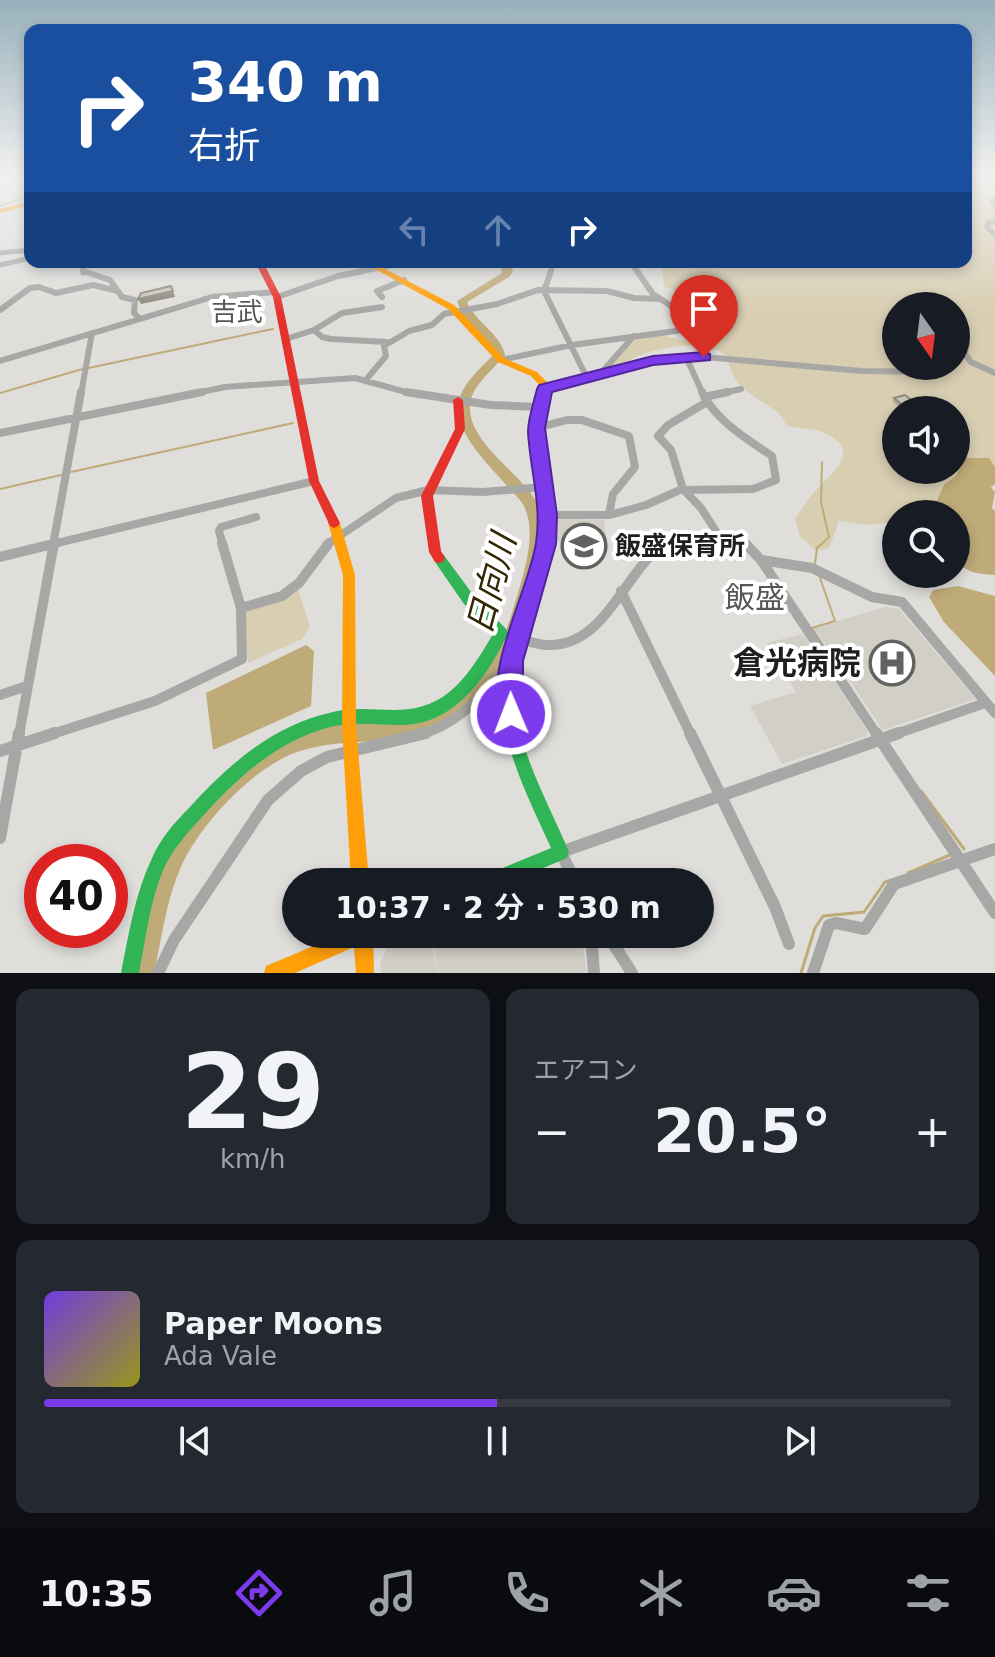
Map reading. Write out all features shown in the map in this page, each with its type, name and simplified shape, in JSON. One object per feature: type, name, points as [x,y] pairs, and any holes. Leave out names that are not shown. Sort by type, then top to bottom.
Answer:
[{"type":"street","points":[[994,221],[987,227],[995,235]]},
{"type":"street","points":[[0,253],[24,255]]},
{"type":"street","points":[[0,265],[24,257]]},
{"type":"street","points":[[83,268],[83,273],[110,278],[122,297],[135,300],[134,313],[140,319]]},
{"type":"street","points":[[262,268],[276,294],[314,481],[339,535],[350,591],[349,720],[359,868]]},
{"type":"street","points":[[0,361],[212,297],[276,294],[309,288],[329,278],[380,268],[462,310],[498,357],[544,382],[536,428],[548,515],[541,567],[511,661],[509,688],[515,733],[568,868]]},
{"type":"street","points":[[552,268],[544,289],[587,378]]},
{"type":"street","points":[[635,268],[660,299],[680,312],[701,341],[704,357]]},
{"type":"street","points":[[382,297],[377,291],[404,280]]},
{"type":"street","points":[[0,310],[30,288],[39,287],[56,293],[93,285],[118,291]]},
{"type":"street","points":[[314,330],[331,339],[387,342],[409,331],[432,325],[444,314],[497,304],[544,289],[607,291],[634,298],[660,299]]},
{"type":"street","points":[[286,339],[314,330],[342,313],[382,307]]},
{"type":"street","points":[[498,357],[691,329]]},
{"type":"street","points":[[0,838],[92,333]]},
{"type":"street","points":[[599,375],[635,336]]},
{"type":"street","points":[[365,381],[386,356],[384,346],[387,342]]},
{"type":"street","points":[[544,389],[653,360],[686,357],[882,371]]},
{"type":"street","points":[[548,515],[585,517],[638,509],[683,489],[753,492],[776,480],[772,456],[736,431],[706,400],[686,357]]},
{"type":"street","points":[[970,361],[995,373]]},
{"type":"street","points":[[0,433],[225,387],[355,378],[425,397],[539,407]]},
{"type":"street","points":[[726,546],[701,508],[683,489],[671,450],[658,436],[668,425],[706,400],[741,389]]},
{"type":"street","points":[[464,401],[460,429],[428,490],[435,552],[469,600],[501,633],[551,645],[568,644],[605,618],[641,563],[652,554],[746,544],[761,560],[995,913]]},
{"type":"street","points":[[536,428],[566,420],[579,421],[629,436],[635,467],[622,480],[608,504],[609,514]]},
{"type":"street","points":[[0,557],[314,481]]},
{"type":"street","points":[[241,608],[282,596],[299,583],[315,558],[339,535],[396,498],[428,490],[543,487]]},
{"type":"street","points":[[0,751],[155,701],[242,659],[241,608],[219,531],[221,527],[256,517]]},
{"type":"street","points":[[761,560],[814,567],[880,600],[895,604],[902,602],[995,713]]},
{"type":"street","points":[[621,591],[721,794],[789,944]]},
{"type":"street","points":[[130,973],[151,881],[165,848],[224,777],[274,742],[327,720],[416,717],[436,710],[476,678],[501,633]]},
{"type":"street","points":[[158,973],[174,940],[268,800],[301,771],[351,746],[427,733],[449,722],[476,703],[511,661]]},
{"type":"street","points":[[0,695],[27,686]]},
{"type":"street","points":[[523,868],[721,794],[985,703]]},
{"type":"street","points":[[813,973],[829,925],[836,923],[865,929],[894,884],[995,849]]},
{"type":"street","points":[[273,973],[331,948]]},
{"type":"street","points":[[364,948],[365,973]]},
{"type":"street","points":[[592,948],[594,973]]},
{"type":"street","points":[[616,948],[632,973]]},
{"type":"shaded area","points":[[972,221],[995,221],[995,481],[966,500],[882,500],[882,523],[865,525],[839,521],[829,548],[816,551],[800,536],[795,519],[841,461],[842,447],[837,441],[817,431],[788,426],[777,412],[738,383],[722,353],[709,347],[666,348],[638,356],[618,369],[612,364],[641,337],[658,335],[696,340],[716,329],[705,311],[687,303],[685,291],[664,287],[662,268],[972,268]]},
{"type":"shaded area","points":[[970,458],[989,458],[995,467],[995,484],[991,487],[995,492],[992,508],[995,511],[995,575],[970,571],[970,500],[937,500],[944,485],[970,484]]},
{"type":"shaded area","name":"飯盛保育所","points":[[552,519],[604,520],[606,538],[588,568],[579,563],[573,550],[551,537]]},
{"type":"shaded area","points":[[965,588],[995,596],[995,676],[944,622],[929,597],[933,590]]},
{"type":"shaded area","points":[[298,589],[310,627],[302,639],[248,663],[245,614],[248,609]]},
{"type":"shaded area","name":"倉光病院","points":[[885,607],[899,609],[976,699],[883,730],[814,628]]},
{"type":"shaded area","name":"倉光病院","points":[[803,634],[867,730],[867,736],[782,764],[750,706],[796,692],[767,643]]},
{"type":"shaded area","points":[[306,645],[314,651],[311,706],[213,750],[206,693]]},
{"type":"shaded area","points":[[387,948],[432,948],[438,973],[381,973],[380,964]]},
{"type":"shaded area","points":[[433,948],[583,948],[587,973],[439,973]]},
{"type":"building","points":[[171,286],[173,291],[138,299],[141,293]]},
{"type":"waterway","name":"日向川","points":[[142,973],[161,892],[180,846],[216,799],[250,769],[285,747],[301,741],[396,729],[440,718],[461,706],[503,657],[529,583],[537,526],[528,500],[481,447],[465,418],[464,404],[469,391],[499,355],[498,348],[466,312],[462,301],[506,275],[507,268]]},
{"type":"waterway","points":[[0,393],[79,370],[273,329]]},
{"type":"waterway","points":[[71,472],[293,423]]},
{"type":"waterway","points":[[815,563],[817,548],[829,537],[821,502],[822,462]]},
{"type":"waterway","points":[[0,489],[61,475]]},
{"type":"waterway","points":[[819,575],[835,621],[812,628],[823,645]]},
{"type":"waterway","points":[[921,791],[964,849]]},
{"type":"waterway","points":[[908,873],[950,855]]},
{"type":"waterway","points":[[801,973],[815,928],[823,916],[864,912],[885,882],[891,880]]},
{"type":"traffic: fast","points":[[130,973],[145,902],[162,855],[191,817],[237,770],[272,744],[311,725],[343,717],[412,717],[428,714],[454,698],[476,674],[501,633],[469,600],[439,558]]},
{"type":"traffic: fast","points":[[523,868],[561,852],[517,749],[509,705],[512,662],[531,600]]},
{"type":"traffic: slow","points":[[377,268],[451,307],[501,360],[534,374],[545,385],[536,427],[546,513],[546,542],[531,600]]},
{"type":"traffic: slow","points":[[334,523],[349,575],[349,725],[359,868]]},
{"type":"traffic: slow","points":[[273,973],[331,948]]},
{"type":"traffic: slow","points":[[364,948],[365,973]]},
{"type":"traffic: jam","points":[[262,268],[277,297],[314,481],[334,523]]},
{"type":"traffic: jam","points":[[439,558],[435,552],[427,496],[460,429],[458,400]]},
{"type":"place","name":"飯盛保育所","points":[[584,546]]},
{"type":"place","name":"倉光病院","points":[[892,663]]},
{"type":"district","name":"吉武","points":[[237,312]]},
{"type":"district","name":"飯盛","points":[[755,597]]},
{"type":"route","points":[[511,714],[511,661],[546,544],[548,515],[536,428],[544,389],[653,360],[704,357]]}]
